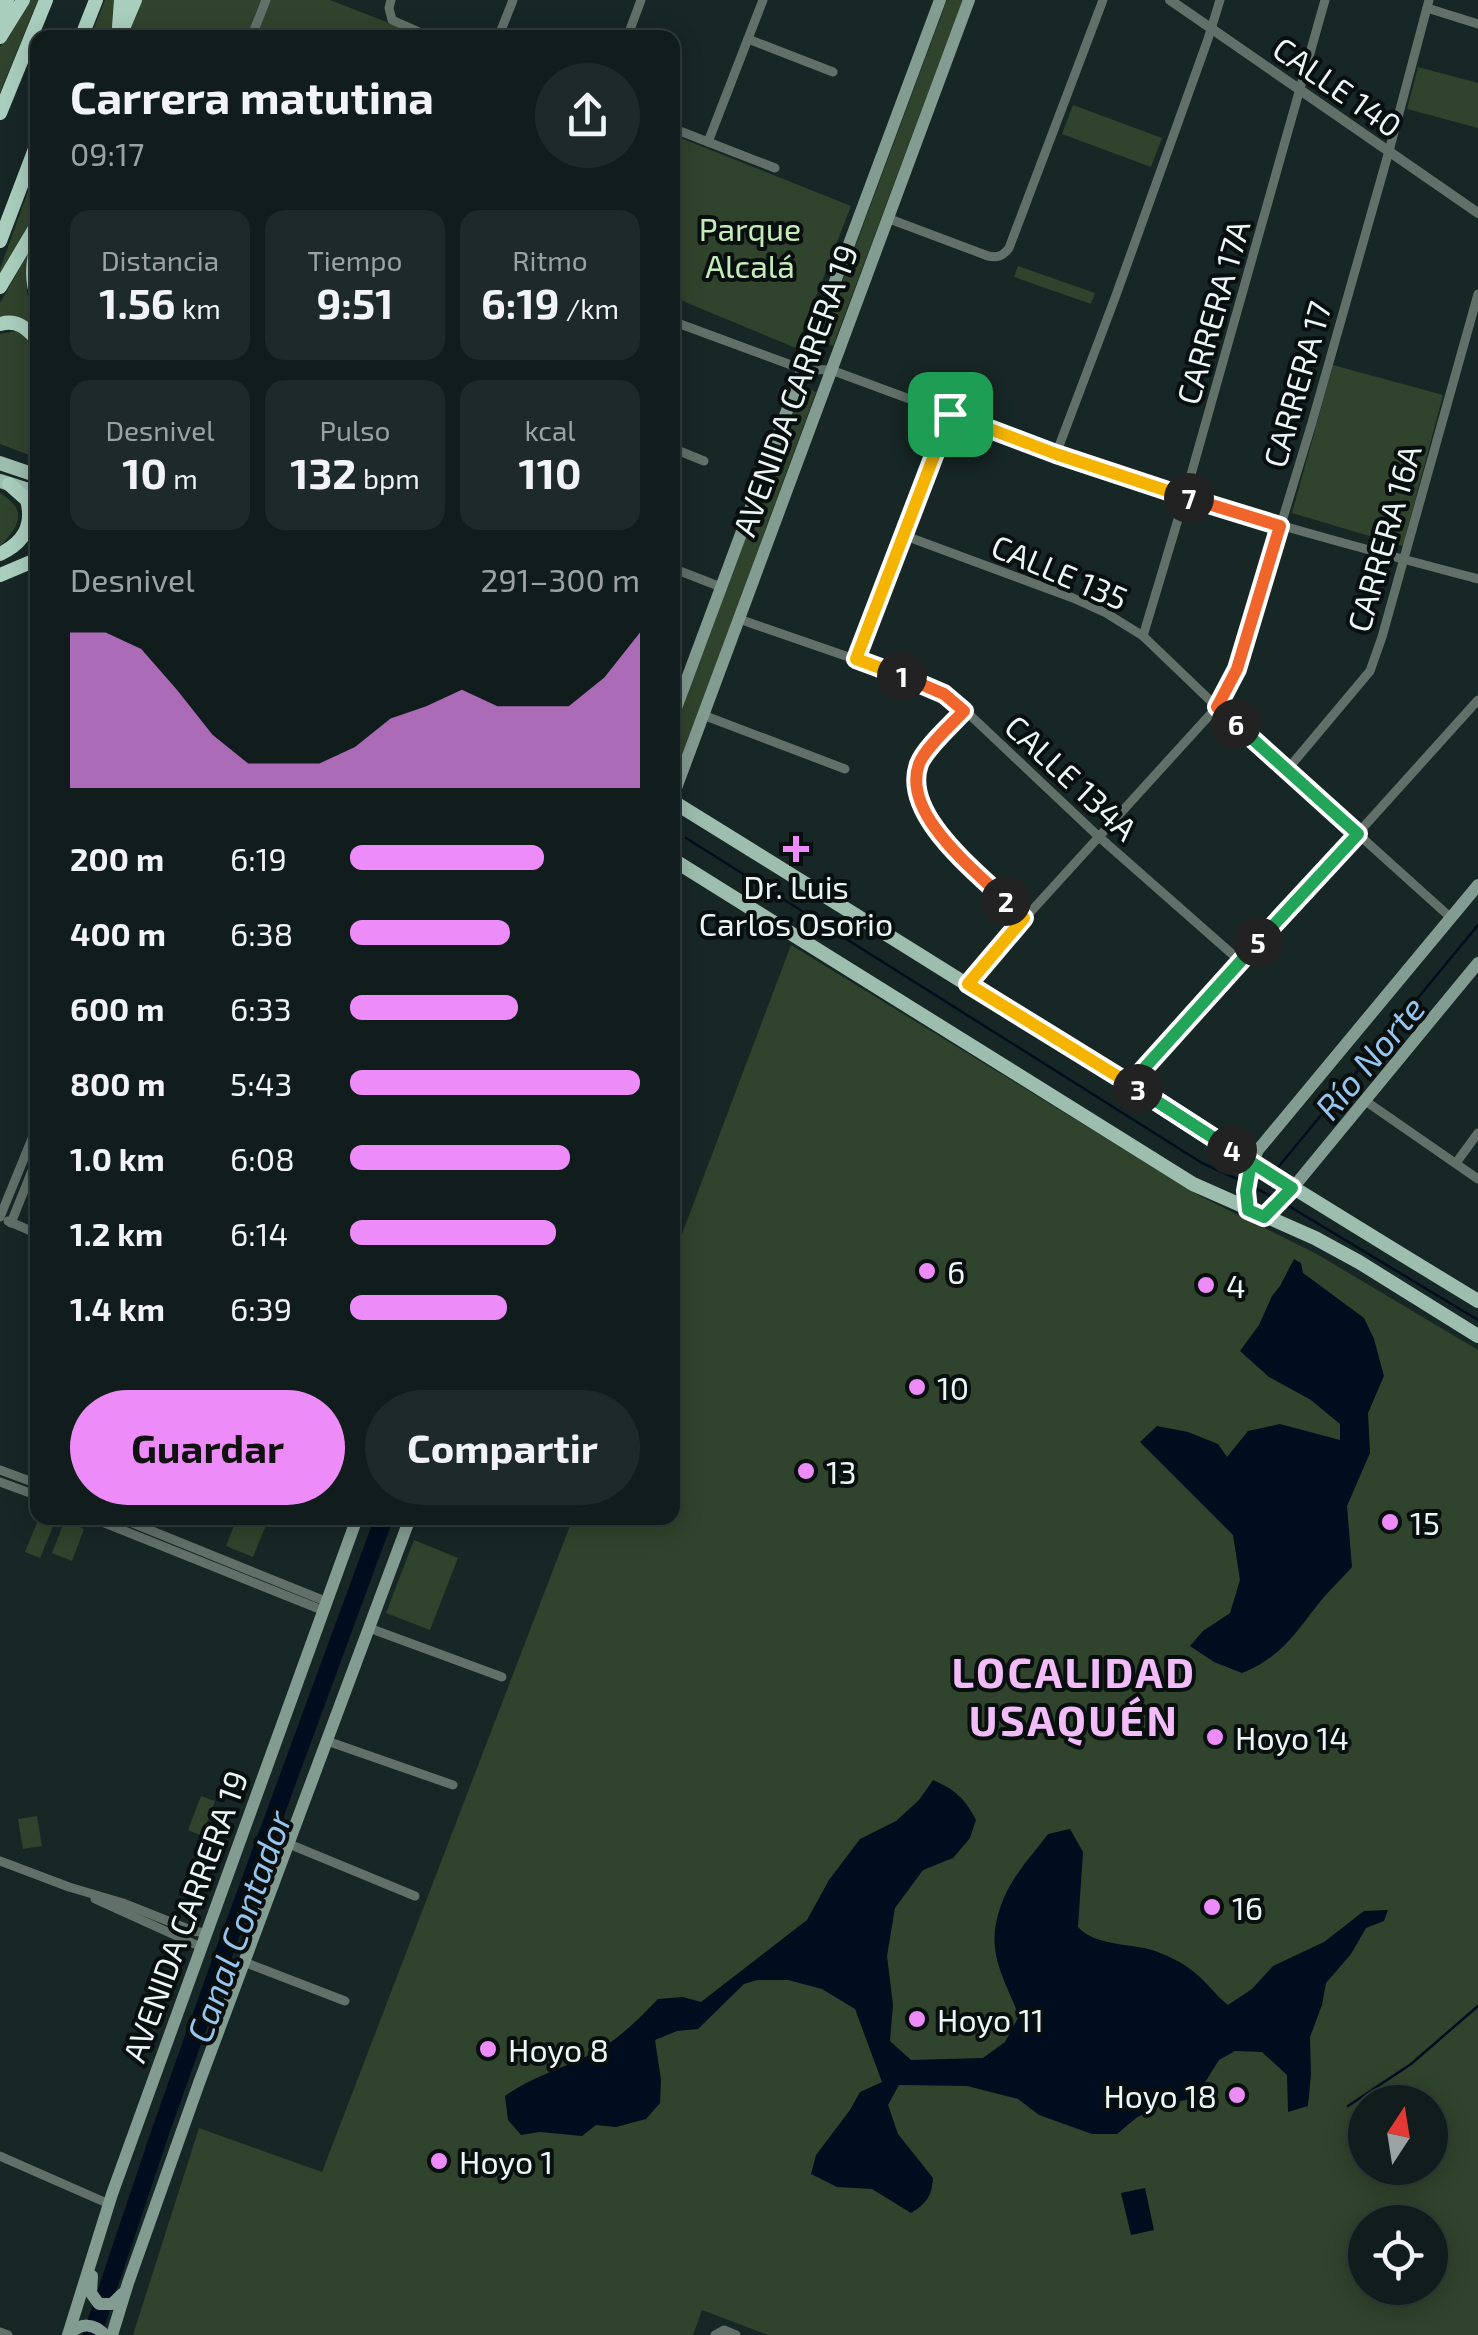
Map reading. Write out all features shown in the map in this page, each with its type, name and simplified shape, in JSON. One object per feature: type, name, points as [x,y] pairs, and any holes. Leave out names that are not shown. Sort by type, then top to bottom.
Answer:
[{"type":"highway","points":[[0,37],[23,0]]},
{"type":"highway","points":[[34,30],[46,0]]},
{"type":"highway","points":[[84,30],[96,0]]},
{"type":"highway","points":[[119,30],[122,0]]},
{"type":"highway","points":[[121,30],[134,0]]},
{"type":"highway","points":[[0,112],[30,39]]},
{"type":"highway","points":[[0,241],[30,162]]},
{"type":"highway","points":[[0,286],[30,236]]},
{"type":"highway","points":[[0,324],[19,324],[30,333]]},
{"type":"highway","points":[[0,554],[22,539],[29,522],[27,500],[5,483]]},
{"type":"highway","points":[[0,574],[30,562]]},
{"type":"main road","name":"AVENIDA CARRERA 19","points":[[680,698],[940,0]]},
{"type":"main road","name":"AVENIDA CARRERA 19","points":[[680,778],[968,0]]},
{"type":"main road","points":[[6,465],[30,473]]},
{"type":"main road","points":[[5,483],[30,491]]},
{"type":"main road","points":[[680,805],[1130,1084],[1287,1188],[1478,1300]]},
{"type":"main road","points":[[680,864],[1193,1184],[1248,1210],[1268,1214],[1475,1330]]},
{"type":"main road","points":[[1248,1210],[1246,1191],[1258,1150],[1478,885]]},
{"type":"main road","points":[[1268,1214],[1478,963]]},
{"type":"main road","name":"AVENIDA CARRERA 19","points":[[72,2332],[109,2204],[354,1525]]},
{"type":"main road","points":[[72,2332],[89,2325],[106,2333],[128,2283],[407,1525]]},
{"type":"main road","points":[[98,2239],[90,2293],[95,2301],[103,2306],[112,2304],[128,2283]]},
{"type":"street","points":[[254,30],[266,0]]},
{"type":"street","points":[[391,0],[389,14],[398,24],[413,30]]},
{"type":"street","points":[[501,30],[513,0]]},
{"type":"street","points":[[629,30],[641,0]]},
{"type":"street","points":[[708,142],[763,0]]},
{"type":"street","points":[[887,218],[988,256],[1000,256],[1010,248],[1103,0]]},
{"type":"street","name":"CALLE 140","points":[[1170,0],[1478,213]]},
{"type":"street","points":[[1056,454],[1220,0]]},
{"type":"street","name":"CARRERA 17A","points":[[1142,636],[1186,496],[1326,0]]},
{"type":"street","points":[[1428,4],[1478,24]]},
{"type":"street","name":"CARRERA 17","points":[[968,984],[1217,707],[1237,669],[1316,408],[1428,4]]},
{"type":"street","points":[[748,39],[833,72]]},
{"type":"street","points":[[680,131],[775,168]]},
{"type":"street","name":"CARRERA 16A","points":[[1288,770],[1370,670],[1478,294]]},
{"type":"street","points":[[680,323],[802,369],[831,370],[1056,454],[1186,496],[1478,580]]},
{"type":"street","points":[[856,659],[950,414]]},
{"type":"street","points":[[680,451],[704,460]]},
{"type":"street","name":"CALLE 135","points":[[903,535],[1072,598],[1106,613],[1142,636],[1450,918]]},
{"type":"street","points":[[680,571],[722,587]]},
{"type":"street","name":"CALLE 134A","points":[[739,619],[915,680],[944,694],[1240,961]]},
{"type":"street","points":[[1130,1084],[1478,700]]},
{"type":"street","points":[[964,711],[920,760],[916,792],[939,834],[1024,918]]},
{"type":"street","points":[[703,715],[845,770]]},
{"type":"street","points":[[1364,1100],[1478,1178]]},
{"type":"street","points":[[1456,1163],[1478,1133]]},
{"type":"street","points":[[30,1144],[0,1218],[30,1230]]},
{"type":"street","points":[[11,1222],[30,1176]]},
{"type":"street","points":[[0,1470],[30,1481]]},
{"type":"street","points":[[0,1482],[30,1493]]},
{"type":"street","points":[[138,1525],[324,1605]]},
{"type":"street","points":[[369,1628],[502,1676]]},
{"type":"street","points":[[327,1741],[453,1786]]},
{"type":"street","points":[[288,1844],[415,1896]]},
{"type":"street","points":[[0,1861],[206,1933]]},
{"type":"street","points":[[70,1887],[201,1948]]},
{"type":"street","points":[[244,1962],[345,2000]]},
{"type":"street","points":[[0,2156],[109,2204]]},
{"type":"street","points":[[0,2332],[8,2335]]},
{"type":"street","points":[[719,2333],[736,2335]]},
{"type":"green space","points":[[29,0],[38,0],[0,93],[0,47]]},
{"type":"green space","points":[[105,0],[116,0],[114,30],[93,30]]},
{"type":"green space","points":[[142,0],[330,0],[407,30],[130,30]]},
{"type":"green space","points":[[947,0],[963,0],[833,346],[820,341]]},
{"type":"green space","points":[[1418,67],[1478,83],[1478,128],[1407,109]]},
{"type":"green space","points":[[1073,105],[1162,138],[1151,167],[1062,134]]},
{"type":"green space","name":"Parque Alcalá","points":[[680,138],[851,206],[796,348],[680,300]]},
{"type":"green space","points":[[30,185],[30,223],[0,277]]},
{"type":"green space","points":[[30,250],[30,325],[0,316],[0,303]]},
{"type":"green space","points":[[1018,266],[1095,293],[1091,304],[1014,277]]},
{"type":"green space","points":[[16,331],[30,338],[30,455],[0,444],[0,334]]},
{"type":"green space","points":[[1333,365],[1443,395],[1403,546],[1292,513]]},
{"type":"green space","points":[[802,387],[816,392],[680,762],[680,714]]},
{"type":"green space","points":[[0,493],[15,506],[18,518],[0,546]]},
{"type":"green space","points":[[791,945],[1200,1196],[1315,1253],[1478,1350],[1478,2335],[768,2335],[702,2310],[693,2335],[133,2335],[199,2128],[322,2172],[570,1525],[680,1525],[680,1239]]},
{"type":"green space","points":[[36,1525],[54,1525],[40,1558],[25,1552]]},
{"type":"green space","points":[[63,1525],[84,1529],[72,1561],[52,1553]]},
{"type":"green space","points":[[234,1525],[266,1525],[253,1557],[226,1546]]},
{"type":"green space","points":[[414,1540],[458,1558],[430,1630],[386,1613]]},
{"type":"green space","points":[[201,1796],[215,1801],[202,1836],[188,1830]]},
{"type":"green space","points":[[37,1816],[42,1846],[23,1849],[18,1819]]},
{"type":"green space","points":[[147,1998],[164,2005],[153,2035],[135,2029]]},
{"type":"water","points":[[1294,1259],[1301,1263],[1303,1273],[1364,1318],[1384,1376],[1368,1413],[1370,1453],[1347,1506],[1352,1567],[1280,1650],[1242,1673],[1214,1662],[1190,1646],[1203,1631],[1230,1613],[1240,1580],[1233,1535],[1140,1442],[1157,1426],[1188,1432],[1218,1444],[1227,1457],[1248,1431],[1280,1424],[1340,1440],[1340,1424],[1311,1400],[1269,1377],[1240,1351],[1259,1325]]},
{"type":"water","points":[[933,1780],[958,1795],[976,1820],[970,1838],[953,1858],[923,1870],[895,1908],[887,1956],[893,2005],[890,2041],[911,2060],[983,2058],[1005,2042],[1019,2016],[996,1956],[994,1939],[999,1912],[1014,1879],[1048,1834],[1070,1829],[1083,1852],[1078,1927],[1103,1941],[1152,1950],[1174,1959],[1199,1976],[1228,2005],[1252,1989],[1273,1966],[1324,1942],[1364,1911],[1388,1910],[1384,1921],[1366,1928],[1351,1954],[1326,1983],[1310,2037],[1308,2106],[1288,2112],[1287,2075],[1262,2052],[1235,2051],[1219,2060],[1202,2087],[1186,2100],[1163,2104],[1136,2118],[1117,2134],[1092,2134],[1039,2115],[1018,2099],[967,2086],[899,2085],[888,2105],[898,2134],[933,2178],[927,2199],[911,2213],[872,2189],[837,2187],[811,2174],[816,2155],[860,2092],[882,2082],[855,2009],[822,1989],[788,1980],[757,1980],[744,1984],[698,2029],[677,2031],[655,2040],[660,2103],[646,2119],[616,2127],[596,2125],[582,2136],[540,2132],[521,2135],[508,2120],[505,2096],[601,2049],[658,1999],[683,1997],[701,2002],[807,1920],[829,1880],[860,1839],[896,1821],[919,1800]]},
{"type":"water","points":[[1145,2188],[1154,2230],[1131,2235],[1121,2193]]},
{"type":"waterway","points":[[686,838],[1202,1163],[1244,1182]]},
{"type":"waterway","name":"Río Norte","points":[[1275,1171],[1478,925]]},
{"type":"waterway","points":[[1251,1186],[1275,1198]]},
{"type":"waterway","points":[[1287,1205],[1478,1320]]},
{"type":"waterway","name":"Canal Contador","points":[[92,2335],[225,1950],[381,1525]]},
{"type":"waterway","points":[[1380,2085],[1411,2064],[1478,2006]]},
{"type":"place","name":"Dr. Luis Carlos Osorio","points":[[796,849]]},
{"type":"place","name":"6","points":[[927,1271]]},
{"type":"place","name":"4","points":[[1206,1285]]},
{"type":"place","name":"10","points":[[917,1387]]},
{"type":"place","name":"13","points":[[806,1471]]},
{"type":"place","name":"15","points":[[1390,1522]]},
{"type":"place","name":"Hoyo 14","points":[[1215,1737]]},
{"type":"place","name":"16","points":[[1212,1907]]},
{"type":"place","name":"Hoyo 11","points":[[917,2019]]},
{"type":"place","name":"Hoyo 8","points":[[488,2049]]},
{"type":"place","name":"Hoyo 18","points":[[1237,2095]]},
{"type":"place","name":"Hoyo 1","points":[[439,2161]]},
{"type":"district","name":"LOCALIDAD USAQUÉN","points":[[1074,1695]]},
{"type":"route","points":[[950,414],[1056,454],[1280,526],[1237,669],[1217,707],[1358,834],[1130,1084],[1292,1188],[1264,1217],[1248,1210],[1246,1191],[1251,1162],[968,984],[1024,918],[939,834],[916,792],[920,760],[964,711],[944,694],[915,680],[856,659],[950,414]]}]
